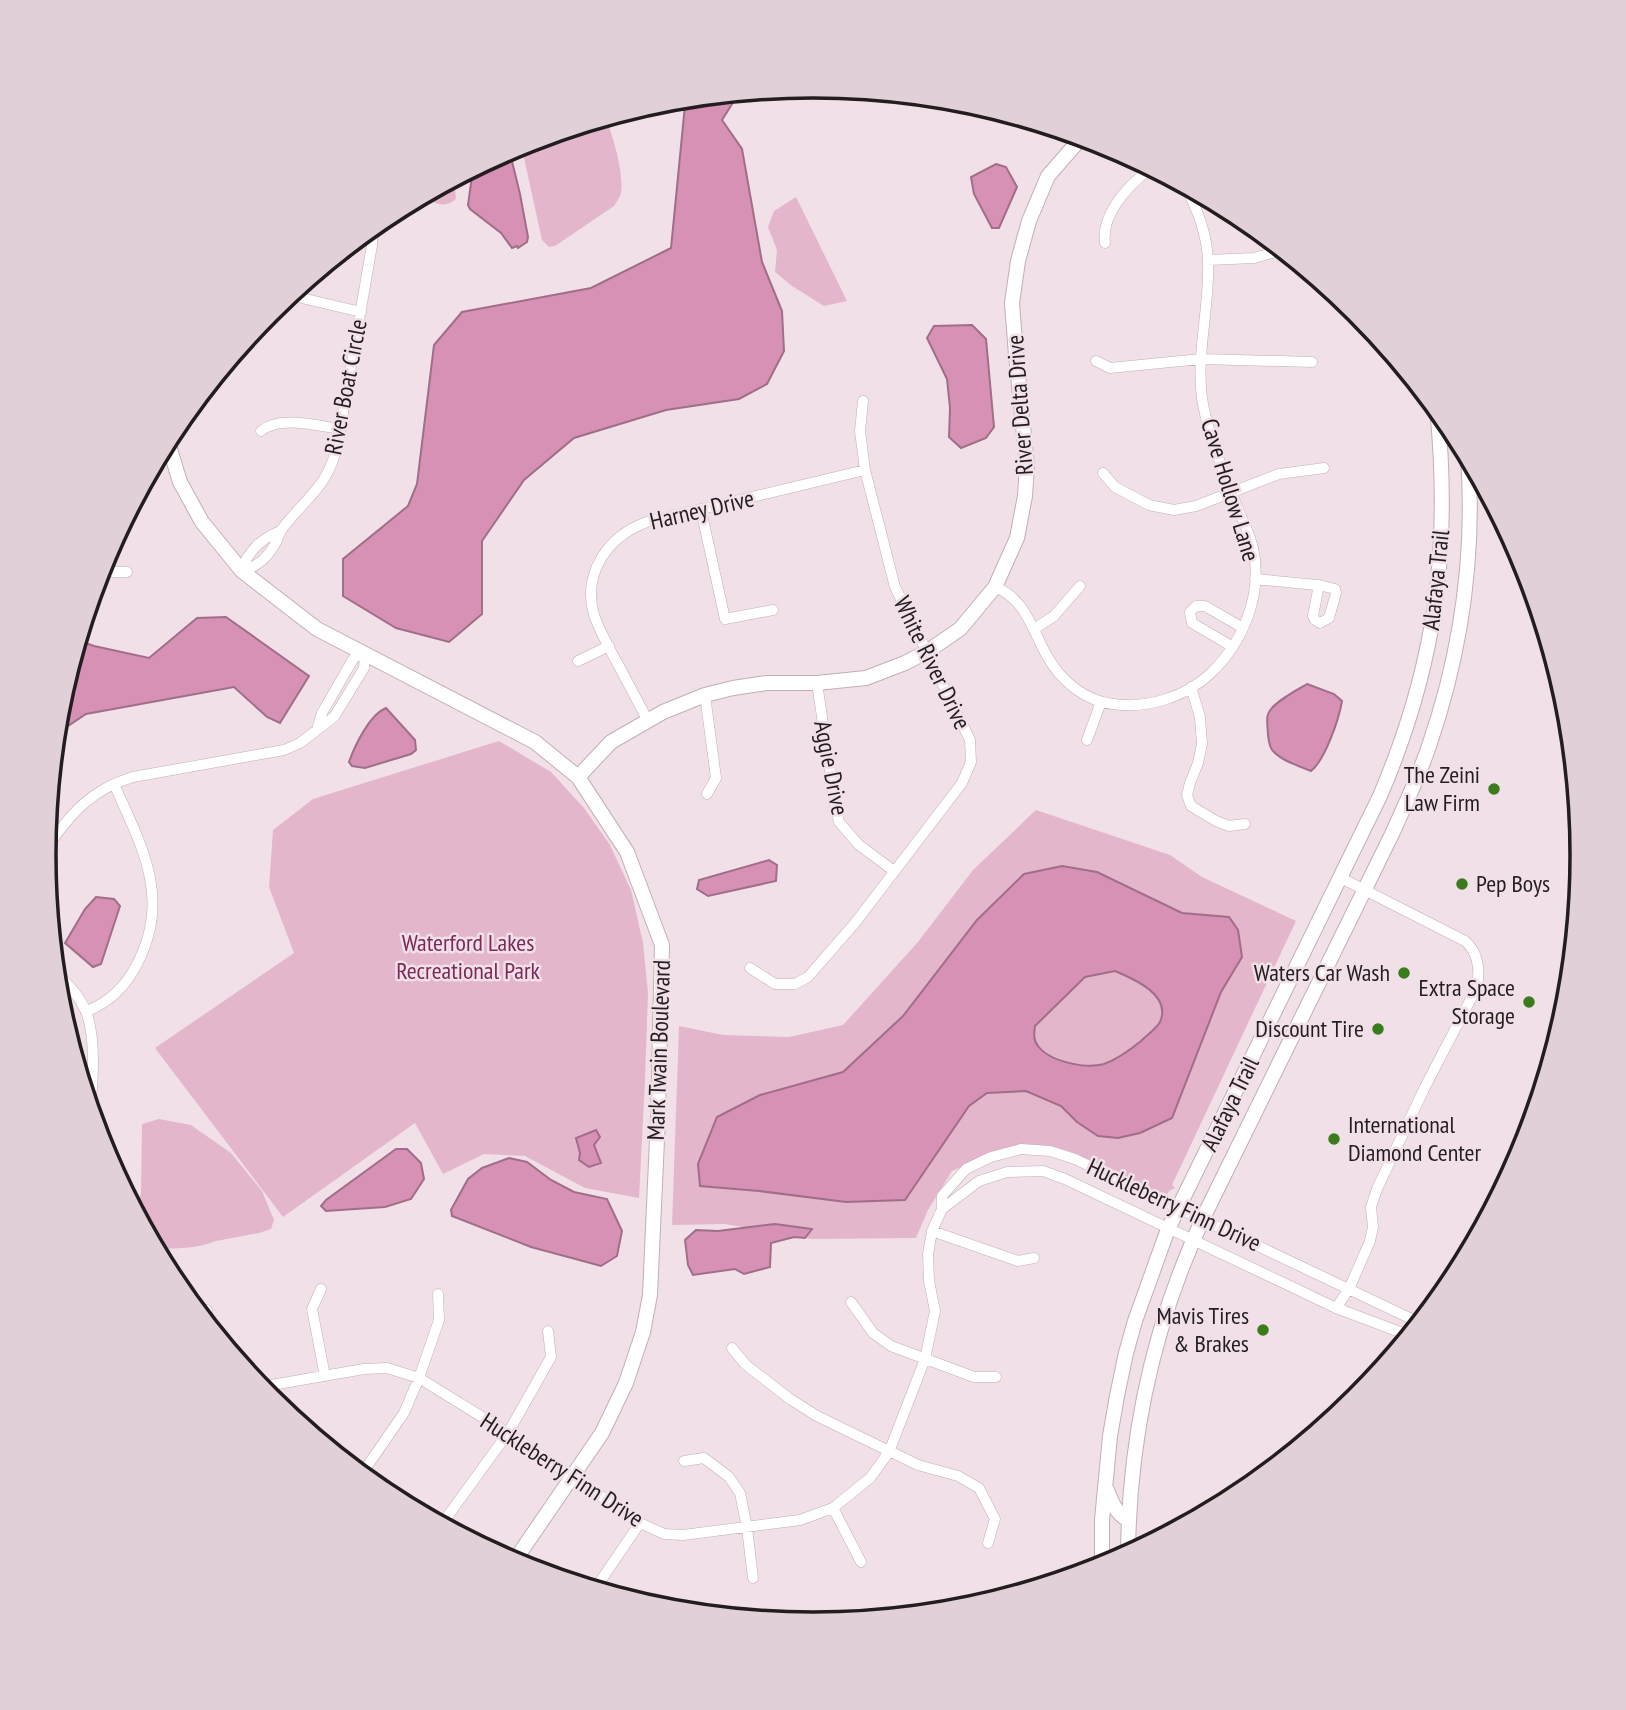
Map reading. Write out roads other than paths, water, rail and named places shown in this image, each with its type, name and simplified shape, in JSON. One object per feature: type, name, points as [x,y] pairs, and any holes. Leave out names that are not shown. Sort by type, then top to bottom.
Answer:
[{"type":"main road","name":"River Delta Drive","points":[[578,777],[611,742],[663,712],[705,695],[766,683],[866,678],[905,663],[960,629],[995,587],[1017,538],[1025,496],[1027,466],[1012,303],[1018,261],[1048,176],[1075,145]]},
{"type":"main road","name":"Alafaya Trail","points":[[1102,1554],[1102,1520],[1112,1419],[1126,1353],[1142,1299],[1168,1229],[1380,796],[1413,707],[1428,647],[1438,588],[1442,527],[1439,429]]},
{"type":"main road","name":"Mark Twain Boulevard","points":[[171,454],[180,482],[202,522],[242,571],[317,629],[535,742],[578,777],[628,852],[662,945],[650,1295],[643,1332],[626,1384],[603,1433],[520,1553]]},
{"type":"main road","name":"Alafaya Trail","points":[[1128,1543],[1134,1447],[1148,1374],[1162,1324],[1193,1239],[1364,891],[1429,746],[1446,689],[1460,622],[1467,560],[1468,476]]},
{"type":"main road","points":[[1105,1485],[1114,1507],[1128,1520]]},
{"type":"street","points":[[1105,243],[1105,226],[1112,211],[1134,181],[1143,174]]},
{"type":"street","name":"Cave Hollow Lane","points":[[995,587],[1007,591],[1023,607],[1054,668],[1079,691],[1101,702],[1128,706],[1144,704],[1160,701],[1191,687],[1220,664],[1243,628],[1251,608],[1255,579],[1253,548],[1209,428],[1202,397],[1201,359],[1208,260],[1204,233],[1192,199]]},
{"type":"street","name":"River Boat Circle","points":[[242,571],[248,555],[264,540],[280,531],[313,495],[324,480],[336,452],[372,240]]},
{"type":"street","points":[[1208,260],[1254,258],[1272,253]]},
{"type":"street","points":[[301,298],[361,312]]},
{"type":"street","points":[[1096,361],[1110,368],[1201,359],[1312,362]]},
{"type":"street","name":"White River Drive","points":[[750,968],[775,984],[795,984],[808,977],[855,923],[962,783],[971,762],[970,740],[895,587],[865,470],[860,431],[863,401]]},
{"type":"street","points":[[261,431],[283,422],[341,429]]},
{"type":"street","points":[[1103,473],[1115,486],[1149,505],[1174,510],[1196,506],[1279,474],[1324,468]]},
{"type":"street","name":"Harney Drive","points":[[648,721],[608,646],[594,612],[594,573],[600,558],[614,541],[646,522],[865,470]]},
{"type":"street","points":[[701,510],[724,620],[773,610]]},
{"type":"street","points":[[112,571],[127,572]]},
{"type":"street","points":[[1255,579],[1319,585],[1335,589],[1329,618],[1320,623],[1312,616],[1319,585]]},
{"type":"street","points":[[1034,629],[1054,617],[1080,586]]},
{"type":"street","points":[[1233,647],[1192,623],[1190,612],[1196,606],[1205,606],[1243,628]]},
{"type":"street","points":[[578,661],[608,646]]},
{"type":"street","points":[[57,834],[74,811],[96,793],[114,784],[133,778],[284,750],[300,743],[317,730],[321,713],[352,661],[365,654]]},
{"type":"street","name":"Aggie Drive","points":[[817,682],[839,822],[859,845],[894,871]]},
{"type":"street","points":[[1191,687],[1200,718],[1202,744],[1199,763],[1189,783],[1187,795],[1191,806],[1229,826],[1245,824]]},
{"type":"street","points":[[705,695],[716,778],[707,794]]},
{"type":"street","points":[[1087,740],[1101,702]]},
{"type":"street","points":[[87,1011],[107,1001],[131,976],[149,939],[153,913],[153,892],[147,862],[114,784]]},
{"type":"street","points":[[1336,1308],[1349,1289],[1370,1241],[1373,1227],[1371,1207],[1377,1189],[1424,1089],[1477,987],[1479,973],[1472,947],[1465,941],[1340,878]]},
{"type":"street","points":[[68,984],[87,1011],[92,1028],[92,1085]]},
{"type":"street","name":"Huckleberry Finn Drive","points":[[273,1385],[364,1369],[387,1368],[419,1378],[508,1433],[639,1523],[664,1534],[683,1535],[800,1520],[833,1508],[870,1478],[889,1452],[925,1359],[935,1311],[929,1281],[928,1254],[932,1231],[942,1209],[942,1196],[966,1169],[991,1157],[1021,1149],[1050,1151],[1075,1158],[1412,1318]]},
{"type":"street","name":"Huckleberry Finn Drive","points":[[942,1209],[979,1181],[1007,1172],[1044,1171],[1336,1308],[1400,1332]]},
{"type":"street","points":[[932,1231],[1018,1261],[1034,1258]]},
{"type":"street","points":[[321,1289],[312,1309],[325,1376]]},
{"type":"street","points":[[367,1466],[404,1413],[419,1378],[439,1320],[438,1294]]},
{"type":"street","points":[[851,1302],[873,1333],[891,1346],[974,1377],[996,1377]]},
{"type":"street","points":[[447,1518],[508,1433],[551,1357],[548,1331]]},
{"type":"street","points":[[732,1348],[746,1365],[817,1416],[918,1465],[958,1476],[979,1488],[995,1519],[988,1543]]},
{"type":"street","points":[[684,1461],[704,1458],[729,1477],[740,1493],[753,1578]]},
{"type":"street","points":[[833,1508],[861,1562]]},
{"type":"street","points":[[600,1581],[639,1523]]},
{"type":"place","name":"The Zeini Law Firm","points":[[1494,789]]},
{"type":"place","name":"Pep Boys","points":[[1462,884]]},
{"type":"place","name":"Waters Car Wash","points":[[1404,973]]},
{"type":"place","name":"Extra Space Storage","points":[[1529,1002]]},
{"type":"place","name":"Discount Tire","points":[[1378,1029]]},
{"type":"place","name":"International Diamond Center","points":[[1334,1139]]},
{"type":"place","name":"Mavis Tires & Brakes","points":[[1263,1330]]},
{"type":"park label","name":"Waterford Lakes Recreational Park","points":[[468,957]]}]
